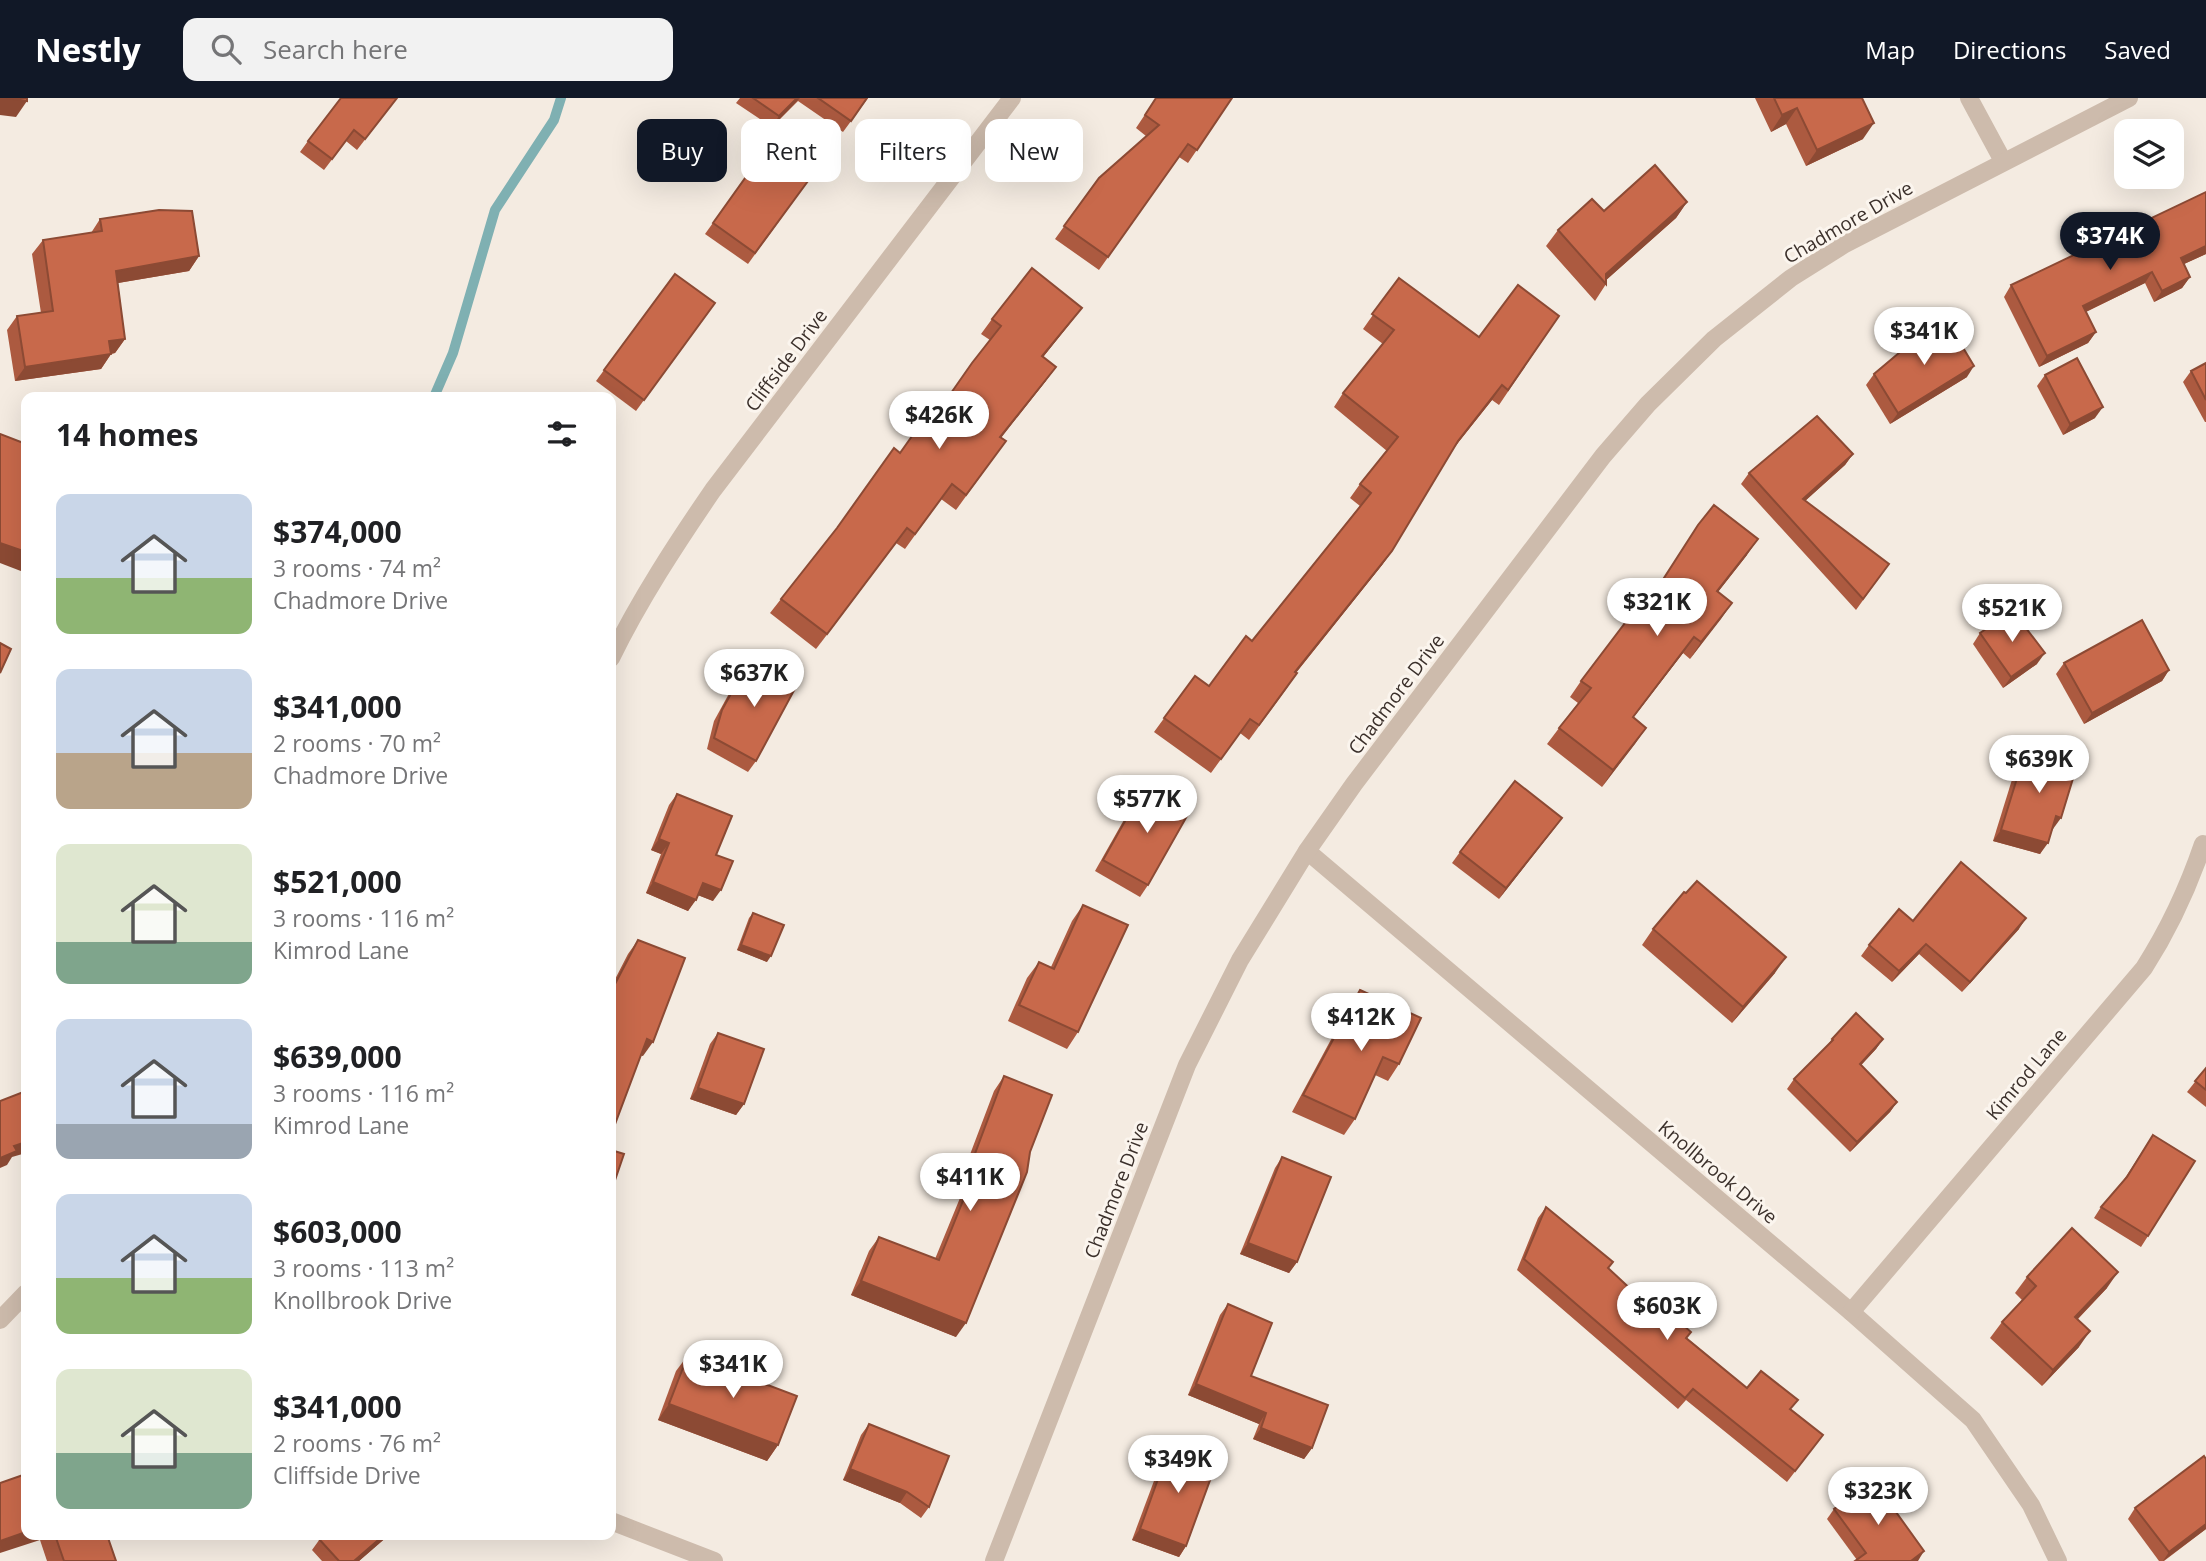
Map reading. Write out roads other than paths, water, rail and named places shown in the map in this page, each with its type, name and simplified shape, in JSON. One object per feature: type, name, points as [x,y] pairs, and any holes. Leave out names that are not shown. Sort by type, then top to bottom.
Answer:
[{"type":"street","name":"Cliffside Drive","points":[[616,647],[626,626],[713,490],[1012,98]]},
{"type":"street","points":[[1969,98],[2003,161]]},
{"type":"street","name":"Chadmore Drive","points":[[994,1561],[1187,1065],[1240,960],[1307,851],[1354,784],[1603,456],[1657,395],[1714,338],[1791,278],[1845,244],[2129,98]]},
{"type":"street","name":"Kimrod Lane","points":[[1851,1312],[2144,968],[2163,939],[2193,874],[2203,844]]},
{"type":"street","name":"Knollbrook Drive","points":[[1307,851],[1851,1312],[1973,1420],[2031,1504],[2058,1561]]},
{"type":"street","points":[[0,1320],[21,1298]]},
{"type":"street","points":[[616,1523],[715,1561]]},
{"type":"waterway","points":[[436,392],[453,353],[495,210],[554,120],[561,98]]}]
